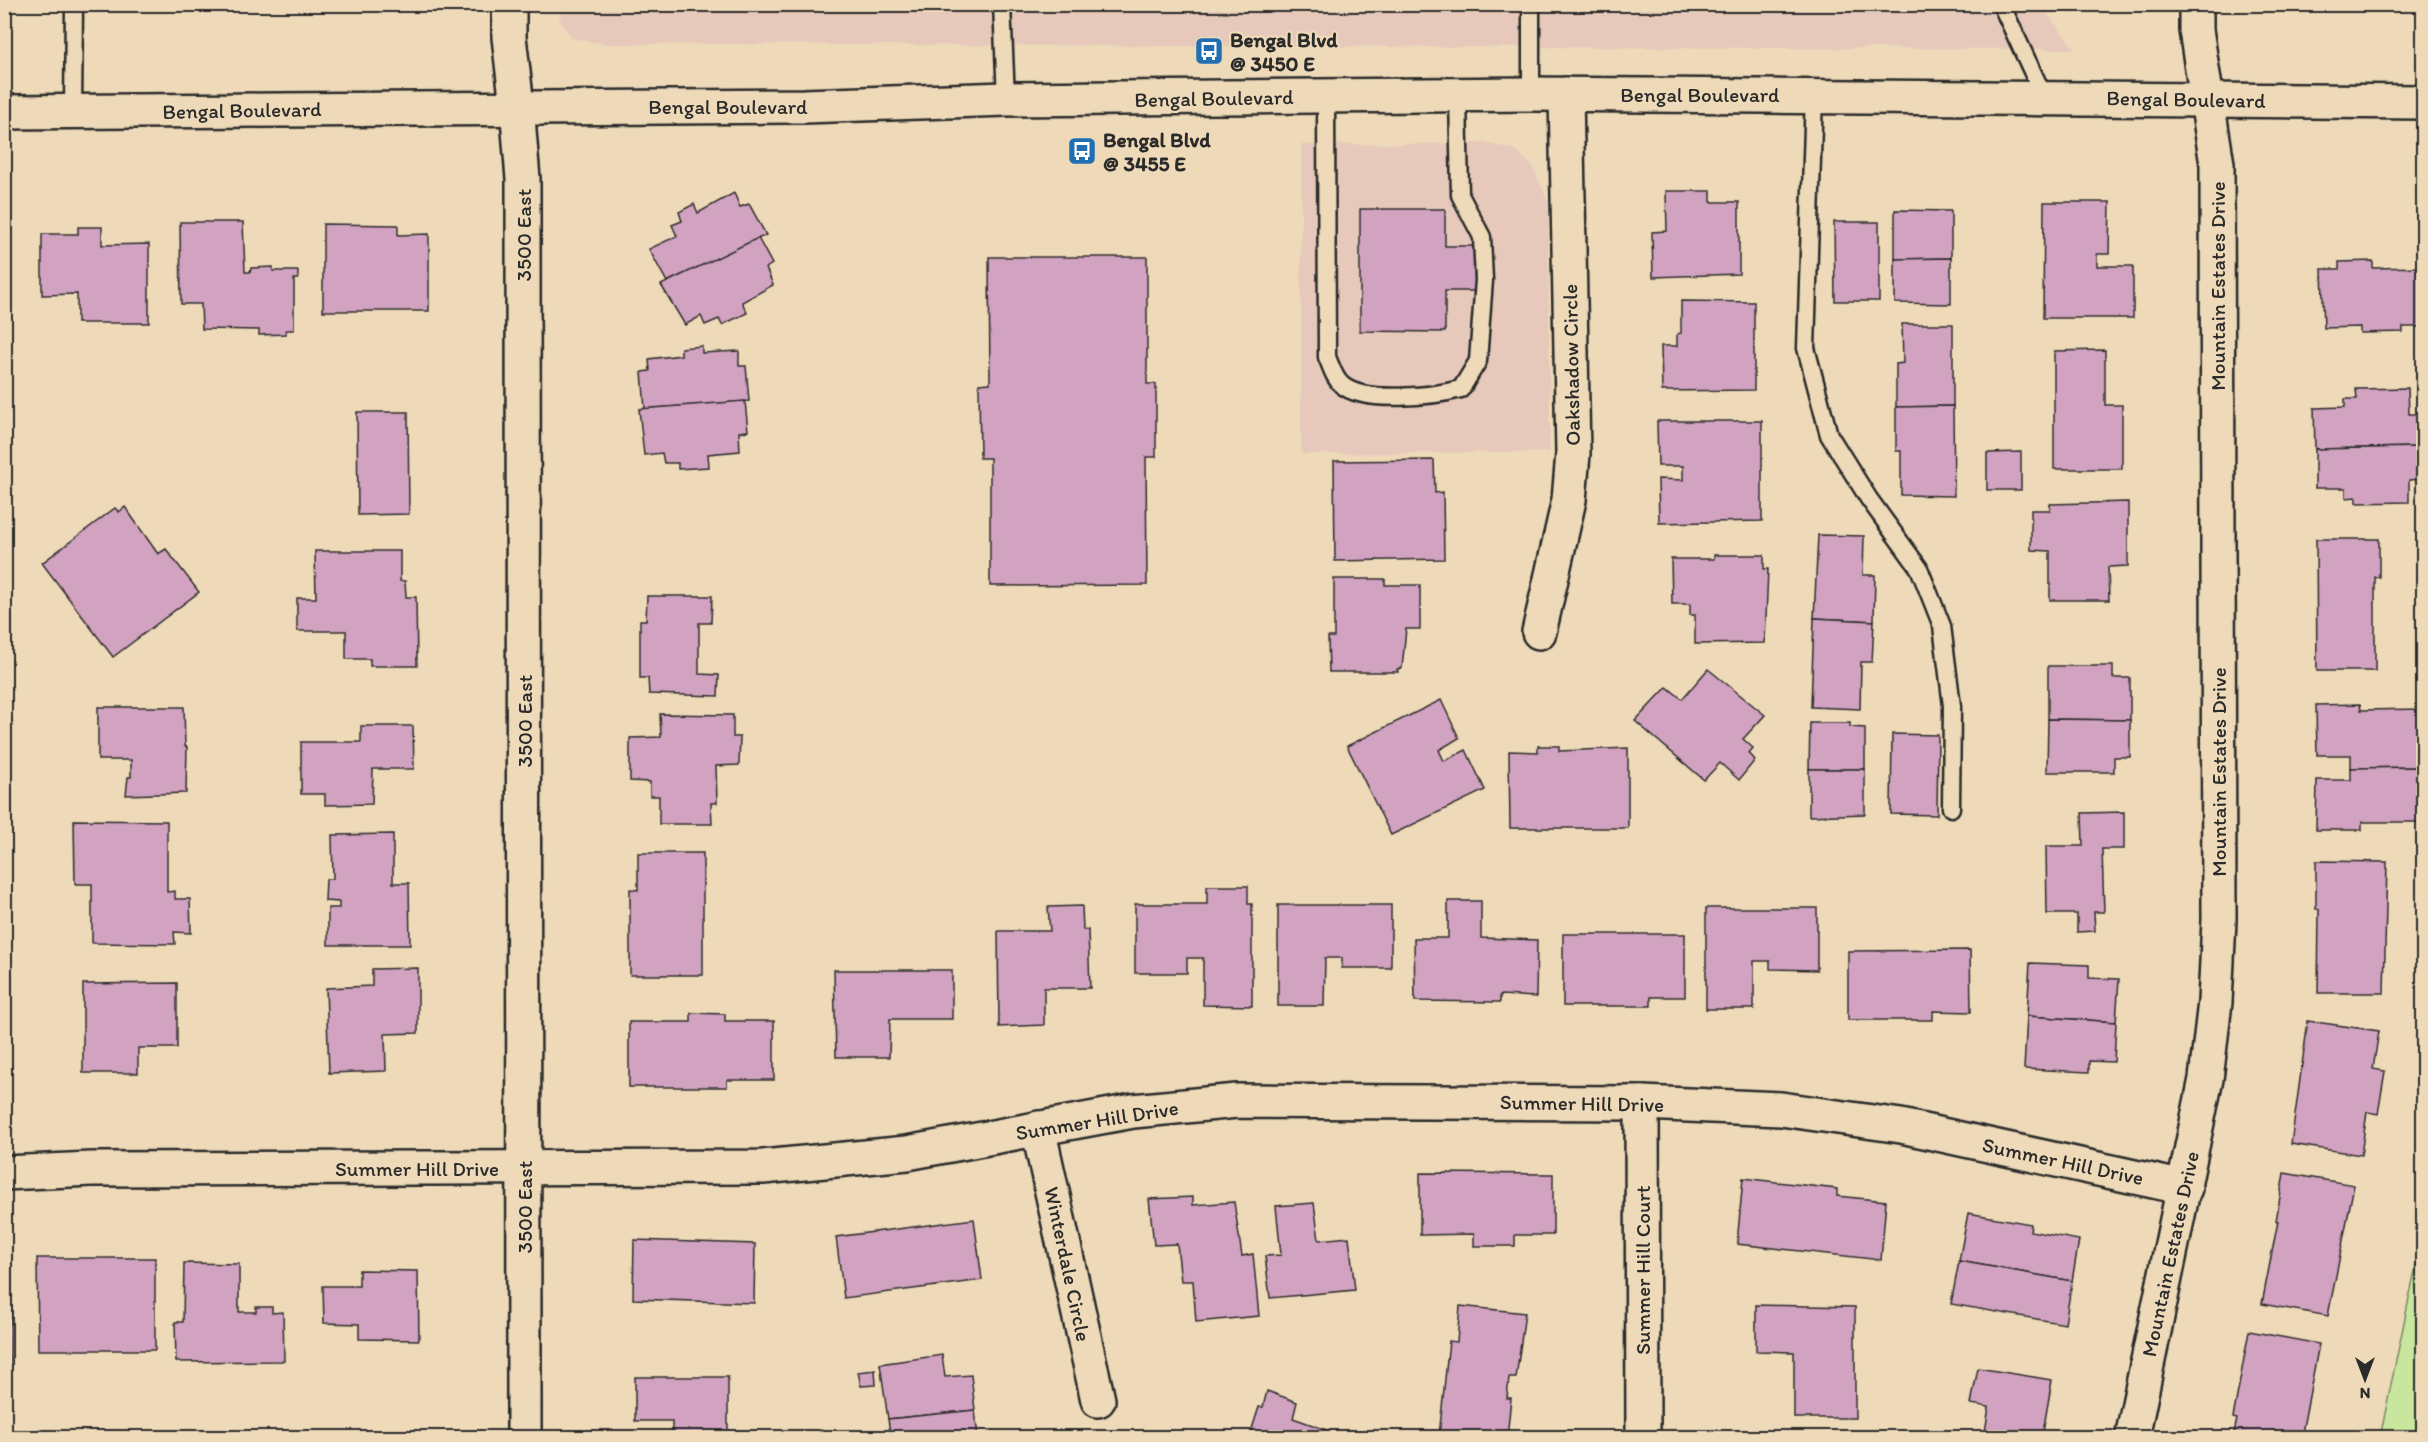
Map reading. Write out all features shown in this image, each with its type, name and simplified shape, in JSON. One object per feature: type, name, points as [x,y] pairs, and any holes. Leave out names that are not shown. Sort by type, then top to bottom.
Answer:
[{"type":"street","name":"3500 East","points":[[509,4],[509,37],[523,179],[524,1437]]},
{"type":"street","name":"Mountain Estates Drive","points":[[2132,1437],[2206,1079],[2215,1002],[2219,920],[2217,164],[2196,30],[2196,4]]},
{"type":"street","name":"Bengal Boulevard","points":[[4,112],[517,106],[827,106],[1006,99],[1531,94],[1814,94],[2424,102]]},
{"type":"street","name":"Oakshadow Circle","points":[[1539,632],[1569,500],[1572,454],[1566,94]]},
{"type":"street","name":"Summer Hill Drive","points":[[4,1173],[104,1169],[763,1167],[907,1153],[1133,1111],[1237,1101],[1642,1103],[1781,1108],[1901,1126],[2185,1188]]},
{"type":"street","name":"Summer Hill Court","points":[[1642,1103],[1643,1437]]},
{"type":"street","name":"Winterdale Circle","points":[[1038,1128],[1098,1400]]},
{"type":"lane","points":[[73,111],[74,4]]},
{"type":"lane","points":[[1002,4],[1006,99]]},
{"type":"lane","points":[[1531,94],[1532,4]]},
{"type":"lane","points":[[2001,4],[2044,97]]},
{"type":"lane","points":[[1814,94],[1806,348],[1829,435],[1869,499],[1919,568],[1942,626],[1952,706],[1952,808]]},
{"type":"lane","points":[[1326,97],[1327,357],[1334,375],[1342,385],[1362,394],[1436,396],[1461,389],[1478,361],[1484,280],[1482,237],[1460,195],[1458,95]]},
{"type":"shaded area","points":[[557,4],[2039,4],[2075,49],[604,44],[572,38],[561,23]]},
{"type":"shaded area","points":[[1483,143],[1514,149],[1533,167],[1548,202],[1550,452],[1301,454],[1301,145]]},
{"type":"green space","points":[[2423,1232],[2423,1437],[2380,1437]]},
{"type":"building","points":[[1666,191],[1711,191],[1711,202],[1739,202],[1739,274],[1653,277],[1652,232],[1667,231]]},
{"type":"building","points":[[734,193],[740,207],[749,204],[766,235],[667,282],[649,249],[677,236],[672,225],[682,221],[679,212],[694,204],[698,213]]},
{"type":"building","points":[[2044,202],[2110,202],[2109,254],[2097,254],[2097,266],[2133,266],[2133,318],[2043,318]]},
{"type":"building","points":[[1360,209],[1445,209],[1445,246],[1478,246],[1478,291],[1445,291],[1445,332],[1360,331]]},
{"type":"building","points":[[1895,210],[1951,211],[1951,258],[1895,259]]},
{"type":"building","points":[[180,222],[243,222],[245,272],[250,272],[251,268],[273,267],[273,271],[298,271],[298,279],[294,279],[294,330],[286,330],[286,334],[259,335],[259,330],[202,329],[201,304],[181,304]]},
{"type":"building","points":[[1834,222],[1879,222],[1879,301],[1835,301]]},
{"type":"building","points":[[323,224],[398,225],[398,235],[429,234],[429,311],[323,311]]},
{"type":"building","points":[[78,227],[102,227],[102,245],[149,244],[149,323],[77,323],[77,294],[42,295],[42,234],[78,234]]},
{"type":"building","points":[[758,238],[772,264],[766,268],[773,285],[742,302],[747,313],[722,325],[719,319],[705,325],[701,316],[685,325],[661,285]]},
{"type":"building","points":[[4,244],[8,244],[9,312],[4,312]]},
{"type":"building","points":[[989,257],[1147,257],[1147,384],[1156,384],[1156,457],[1146,457],[1147,585],[990,586],[990,458],[980,458],[979,384],[990,383]]},
{"type":"building","points":[[1951,258],[1951,304],[1895,303],[1895,259]]},
{"type":"building","points":[[2373,261],[2373,268],[2424,267],[2424,327],[2403,327],[2403,332],[2360,333],[2360,327],[2324,328],[2322,269],[2339,269],[2339,262]]},
{"type":"building","points":[[1681,301],[1754,302],[1754,390],[1662,391],[1661,346],[1677,346],[1677,334],[1681,333]]},
{"type":"building","points":[[1902,324],[1953,324],[1953,406],[1896,407],[1896,364],[1903,363]]},
{"type":"building","points":[[702,346],[702,353],[739,351],[739,366],[746,366],[749,401],[645,409],[642,372],[650,371],[649,359],[681,355],[681,348]]},
{"type":"building","points":[[2105,350],[2105,405],[2122,405],[2122,469],[2054,469],[2054,351]]},
{"type":"building","points":[[2408,388],[2409,414],[2420,414],[2420,447],[2315,449],[2314,408],[2345,407],[2345,399],[2357,399],[2356,389]]},
{"type":"building","points":[[745,401],[748,431],[739,432],[740,451],[708,454],[709,467],[678,469],[678,463],[664,463],[662,453],[644,455],[639,409]]},
{"type":"building","points":[[1953,406],[1954,496],[1901,495],[1901,451],[1896,451],[1896,407]]},
{"type":"building","points":[[357,412],[408,412],[409,514],[358,515]]},
{"type":"building","points":[[1657,421],[1762,421],[1762,521],[1659,523],[1658,479],[1683,480],[1683,466],[1658,466]]},
{"type":"building","points":[[2420,447],[2420,479],[2409,480],[2409,502],[2356,503],[2356,497],[2346,498],[2346,488],[2315,488],[2315,449]]},
{"type":"building","points":[[2021,452],[2021,490],[1987,490],[1987,453]]},
{"type":"building","points":[[1434,460],[1435,493],[1443,492],[1444,559],[1335,561],[1334,461]]},
{"type":"building","points":[[4,483],[7,483],[8,531],[4,531]]},
{"type":"building","points":[[2128,502],[2128,566],[2108,567],[2109,600],[2050,600],[2050,551],[2031,550],[2031,510],[2050,510],[2050,504]]},
{"type":"building","points":[[125,507],[158,554],[166,549],[199,592],[113,657],[42,563],[115,508],[119,512]]},
{"type":"building","points":[[1818,535],[1864,536],[1863,575],[1875,575],[1874,621],[1814,618]]},
{"type":"building","points":[[2316,539],[2379,539],[2379,577],[2375,577],[2375,671],[2317,671]]},
{"type":"building","points":[[315,551],[400,551],[400,581],[405,581],[406,597],[416,597],[417,666],[370,666],[370,659],[346,659],[346,631],[297,631],[297,598],[316,598]]},
{"type":"building","points":[[1714,555],[1764,555],[1764,569],[1768,569],[1765,643],[1695,644],[1695,615],[1690,615],[1690,604],[1672,604],[1671,559],[1714,559]]},
{"type":"building","points":[[1334,579],[1385,579],[1385,585],[1420,585],[1420,629],[1406,629],[1402,668],[1397,669],[1398,672],[1329,672],[1328,637],[1334,637]]},
{"type":"building","points":[[647,596],[712,596],[711,623],[699,623],[699,674],[719,675],[718,696],[649,694],[648,678],[640,678],[640,620],[646,620]]},
{"type":"building","points":[[1814,618],[1874,621],[1872,662],[1861,662],[1860,709],[1811,707]]},
{"type":"building","points":[[2048,666],[2113,666],[2113,678],[2130,678],[2130,720],[2048,719]]},
{"type":"building","points":[[1708,669],[1765,715],[1743,739],[1753,748],[1749,753],[1755,760],[1739,780],[1720,763],[1704,780],[1635,721],[1667,687],[1682,699]]},
{"type":"building","points":[[1441,700],[1459,738],[1439,750],[1444,761],[1466,750],[1485,790],[1391,835],[1347,746]]},
{"type":"building","points":[[2360,704],[2361,710],[2424,709],[2424,767],[2351,768],[2351,755],[2317,755],[2316,705]]},
{"type":"building","points":[[98,707],[184,707],[185,746],[187,747],[186,793],[126,795],[128,777],[131,777],[131,760],[98,760]]},
{"type":"building","points":[[660,714],[733,715],[733,737],[740,737],[739,765],[716,766],[717,803],[711,803],[712,824],[659,824],[659,796],[650,796],[650,782],[630,781],[630,738],[661,737]]},
{"type":"building","points":[[2048,719],[2130,720],[2130,757],[2114,757],[2114,772],[2047,772]]},
{"type":"building","points":[[1810,723],[1850,723],[1850,727],[1865,728],[1865,769],[1809,769]]},
{"type":"building","points":[[361,726],[413,726],[414,769],[373,769],[372,804],[325,805],[325,794],[301,794],[301,742],[361,742]]},
{"type":"building","points":[[1892,734],[1938,735],[1937,815],[1891,814]]},
{"type":"building","points":[[1538,746],[1559,746],[1559,751],[1628,748],[1628,828],[1510,828],[1509,751],[1538,752]]},
{"type":"building","points":[[2424,767],[2424,822],[2362,822],[2362,830],[2316,830],[2317,780],[2351,780],[2351,768]]},
{"type":"building","points":[[1809,769],[1865,769],[1865,814],[1809,816]]},
{"type":"building","points":[[2124,812],[2124,849],[2102,849],[2104,912],[2094,912],[2095,931],[2077,932],[2077,914],[2047,914],[2046,846],[2083,846],[2082,813]]},
{"type":"building","points":[[74,820],[167,821],[167,892],[175,891],[175,899],[190,899],[191,933],[174,932],[175,944],[92,943],[92,884],[75,884]]},
{"type":"building","points":[[393,834],[393,883],[409,883],[410,945],[328,945],[328,908],[339,908],[339,902],[325,901],[326,879],[333,879],[332,835]]},
{"type":"building","points":[[638,853],[703,853],[703,975],[630,975],[630,889],[638,890]]},
{"type":"building","points":[[2316,861],[2387,862],[2384,993],[2318,993],[2319,909],[2316,909]]},
{"type":"building","points":[[1207,886],[1248,886],[1248,904],[1252,904],[1252,1006],[1203,1005],[1203,958],[1187,958],[1187,973],[1135,973],[1135,904],[1207,904]]},
{"type":"building","points":[[1448,901],[1481,901],[1481,938],[1537,940],[1536,997],[1500,995],[1500,1002],[1415,1001],[1414,938],[1448,938]]},
{"type":"building","points":[[1278,905],[1391,905],[1391,968],[1342,968],[1342,958],[1325,958],[1324,1006],[1278,1006]]},
{"type":"building","points":[[1082,906],[1083,930],[1088,930],[1090,988],[1044,988],[1044,1025],[999,1027],[998,931],[1050,931],[1048,907]]},
{"type":"building","points":[[1706,908],[1817,908],[1817,970],[1770,969],[1770,961],[1754,961],[1754,1009],[1706,1009]]},
{"type":"building","points":[[1563,934],[1685,934],[1685,997],[1651,997],[1651,1006],[1563,1006]]},
{"type":"building","points":[[1970,950],[1971,1012],[1933,1011],[1933,1020],[1848,1020],[1848,951]]},
{"type":"building","points":[[2030,963],[2089,965],[2089,978],[2119,979],[2116,1022],[2027,1016]]},
{"type":"building","points":[[418,968],[418,1033],[385,1034],[386,1071],[329,1073],[326,988],[372,986],[372,969]]},
{"type":"building","points":[[834,970],[952,970],[952,1019],[890,1019],[889,1057],[836,1057]]},
{"type":"building","points":[[177,983],[177,1048],[138,1048],[138,1073],[83,1073],[83,984]]},
{"type":"building","points":[[691,1013],[725,1014],[725,1021],[774,1021],[774,1080],[727,1080],[727,1087],[629,1087],[629,1022],[691,1022]]},
{"type":"building","points":[[2027,1016],[2116,1022],[2114,1062],[2089,1061],[2089,1072],[2024,1069]]},
{"type":"building","points":[[2308,1021],[2379,1031],[2373,1069],[2385,1071],[2378,1114],[2367,1112],[2361,1155],[2291,1144]]},
{"type":"building","points":[[1420,1173],[1553,1174],[1553,1235],[1515,1235],[1515,1246],[1474,1246],[1474,1234],[1420,1235]]},
{"type":"building","points":[[2284,1173],[2354,1185],[2328,1316],[2262,1304],[2278,1221],[2276,1221]]},
{"type":"building","points":[[1743,1178],[1837,1189],[1837,1196],[1886,1201],[1881,1260],[1737,1244]]},
{"type":"building","points":[[1193,1197],[1193,1205],[1234,1202],[1242,1256],[1253,1254],[1259,1316],[1196,1322],[1193,1281],[1181,1281],[1177,1244],[1154,1245],[1149,1199]]},
{"type":"building","points":[[1314,1203],[1319,1240],[1349,1237],[1355,1290],[1270,1298],[1265,1256],[1281,1255],[1276,1206]]},
{"type":"building","points":[[1968,1213],[2031,1224],[2030,1231],[2079,1240],[2072,1281],[1959,1261]]},
{"type":"building","points":[[974,1219],[982,1280],[844,1298],[836,1237]]},
{"type":"building","points":[[634,1240],[755,1244],[754,1303],[633,1299]]},
{"type":"building","points":[[37,1258],[155,1258],[155,1350],[38,1350]]},
{"type":"building","points":[[1959,1261],[2072,1281],[2065,1324],[1951,1304]]},
{"type":"building","points":[[184,1263],[239,1264],[239,1312],[256,1312],[256,1307],[272,1307],[272,1313],[283,1312],[284,1361],[176,1362],[175,1322],[183,1322]]},
{"type":"building","points":[[359,1270],[418,1271],[419,1340],[359,1339],[359,1324],[324,1323],[323,1286],[359,1286]]},
{"type":"building","points":[[4,1278],[11,1278],[10,1369],[4,1369]]},
{"type":"building","points":[[1756,1305],[1855,1307],[1855,1418],[1794,1418],[1794,1352],[1756,1351]]},
{"type":"building","points":[[1460,1306],[1525,1313],[1516,1378],[1509,1378],[1507,1398],[1511,1398],[1507,1438],[1439,1436],[1449,1341],[1457,1342]]},
{"type":"building","points":[[2249,1331],[2319,1344],[2301,1438],[2233,1438],[2237,1419],[2233,1418]]},
{"type":"building","points":[[942,1355],[945,1377],[971,1375],[975,1410],[888,1419],[880,1364]]},
{"type":"building","points":[[1978,1368],[2052,1380],[2042,1438],[1984,1438],[1989,1407],[1971,1404]]},
{"type":"building","points":[[875,1370],[876,1385],[861,1386],[858,1372]]},
{"type":"building","points":[[635,1377],[728,1377],[728,1438],[672,1438],[672,1421],[635,1421]]},
{"type":"building","points":[[1267,1391],[1297,1402],[1293,1418],[1349,1438],[1249,1438],[1259,1407],[1263,1407]]},
{"type":"building","points":[[975,1410],[978,1438],[891,1438],[888,1419]]},
{"type":"place","name":"Bengal Blvd @ 3450 E","points":[[1209,51]]},
{"type":"place","name":"Bengal Blvd @ 3455 E","points":[[1082,151]]}]
